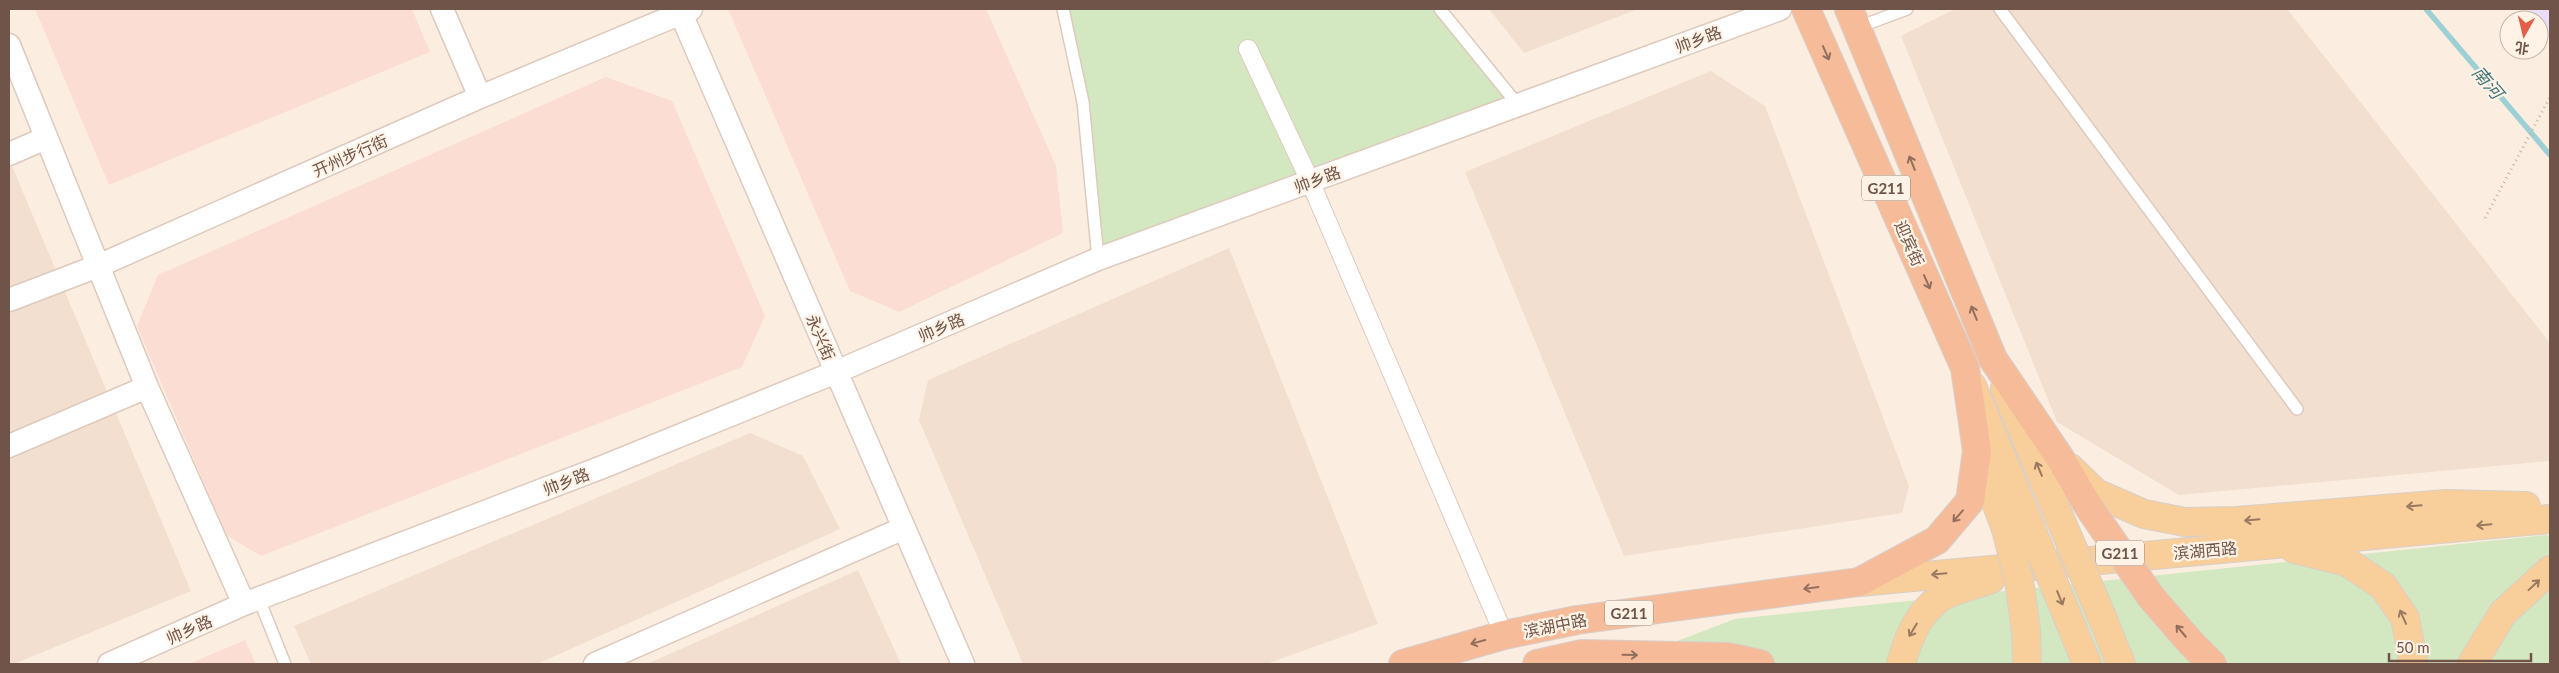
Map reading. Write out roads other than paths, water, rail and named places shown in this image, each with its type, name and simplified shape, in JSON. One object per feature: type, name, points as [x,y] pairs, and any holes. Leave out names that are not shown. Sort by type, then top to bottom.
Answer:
[{"type":"highway","name":"迎宾街","points":[[1806,9],[1965,368]]},
{"type":"highway","name":"迎宾街","points":[[1853,19],[1993,358]]},
{"type":"highway","name":"G211","points":[[1993,358],[2060,458],[2090,509],[2151,597],[2212,664]]},
{"type":"highway","name":"G211","points":[[1860,582],[1937,540],[1970,501],[1977,451],[1965,368]]},
{"type":"highway","name":"滨湖中路","points":[[1403,664],[1504,635],[1577,620],[1860,582]]},
{"type":"highway","name":"滨湖中路","points":[[1537,664],[1582,654],[1728,657],[1760,664]]},
{"type":"main road","points":[[1993,358],[2122,664]]},
{"type":"main road","points":[[1965,368],[2017,525],[2019,580],[2026,630],[2026,664]]},
{"type":"main road","points":[[1977,451],[2071,625],[2087,664]]},
{"type":"main road","points":[[2060,458],[2096,493],[2144,514],[2185,522],[2237,521],[2446,504],[2550,506]]},
{"type":"main road","name":"滨湖西路","points":[[1860,582],[2550,519]]},
{"type":"main road","points":[[2272,544],[2347,562],[2383,586],[2405,618],[2413,659],[2411,664]]},
{"type":"main road","points":[[1901,664],[1909,636],[1921,616],[1940,598],[2028,566]]},
{"type":"main road","points":[[2455,664],[2504,613],[2550,570]]},
{"type":"main road","points":[[2472,664],[2504,613]]},
{"type":"street","points":[[442,9],[480,97]]},
{"type":"street","name":"帅乡路","points":[[109,664],[252,602],[600,468],[836,372],[1098,259],[1780,9]]},
{"type":"street","name":"开州步行街","points":[[9,300],[98,266],[480,97],[684,10]]},
{"type":"street","name":"永兴街","points":[[684,10],[836,372],[963,664]]},
{"type":"street","points":[[9,45],[147,387],[252,602]]},
{"type":"street","points":[[1248,49],[1310,182],[1504,635]]},
{"type":"street","points":[[9,154],[46,138]]},
{"type":"street","points":[[9,446],[147,387]]},
{"type":"street","points":[[595,664],[904,528]]},
{"type":"lane","points":[[1063,9],[1084,102],[1098,259]]},
{"type":"lane","points":[[1440,9],[1518,105]]},
{"type":"lane","points":[[1853,19],[1907,9]]},
{"type":"lane","points":[[2000,9],[2297,409]]},
{"type":"lane","points":[[252,602],[285,664]]},
{"type":"waterway","name":"南河","points":[[2426,9],[2550,155]]}]
